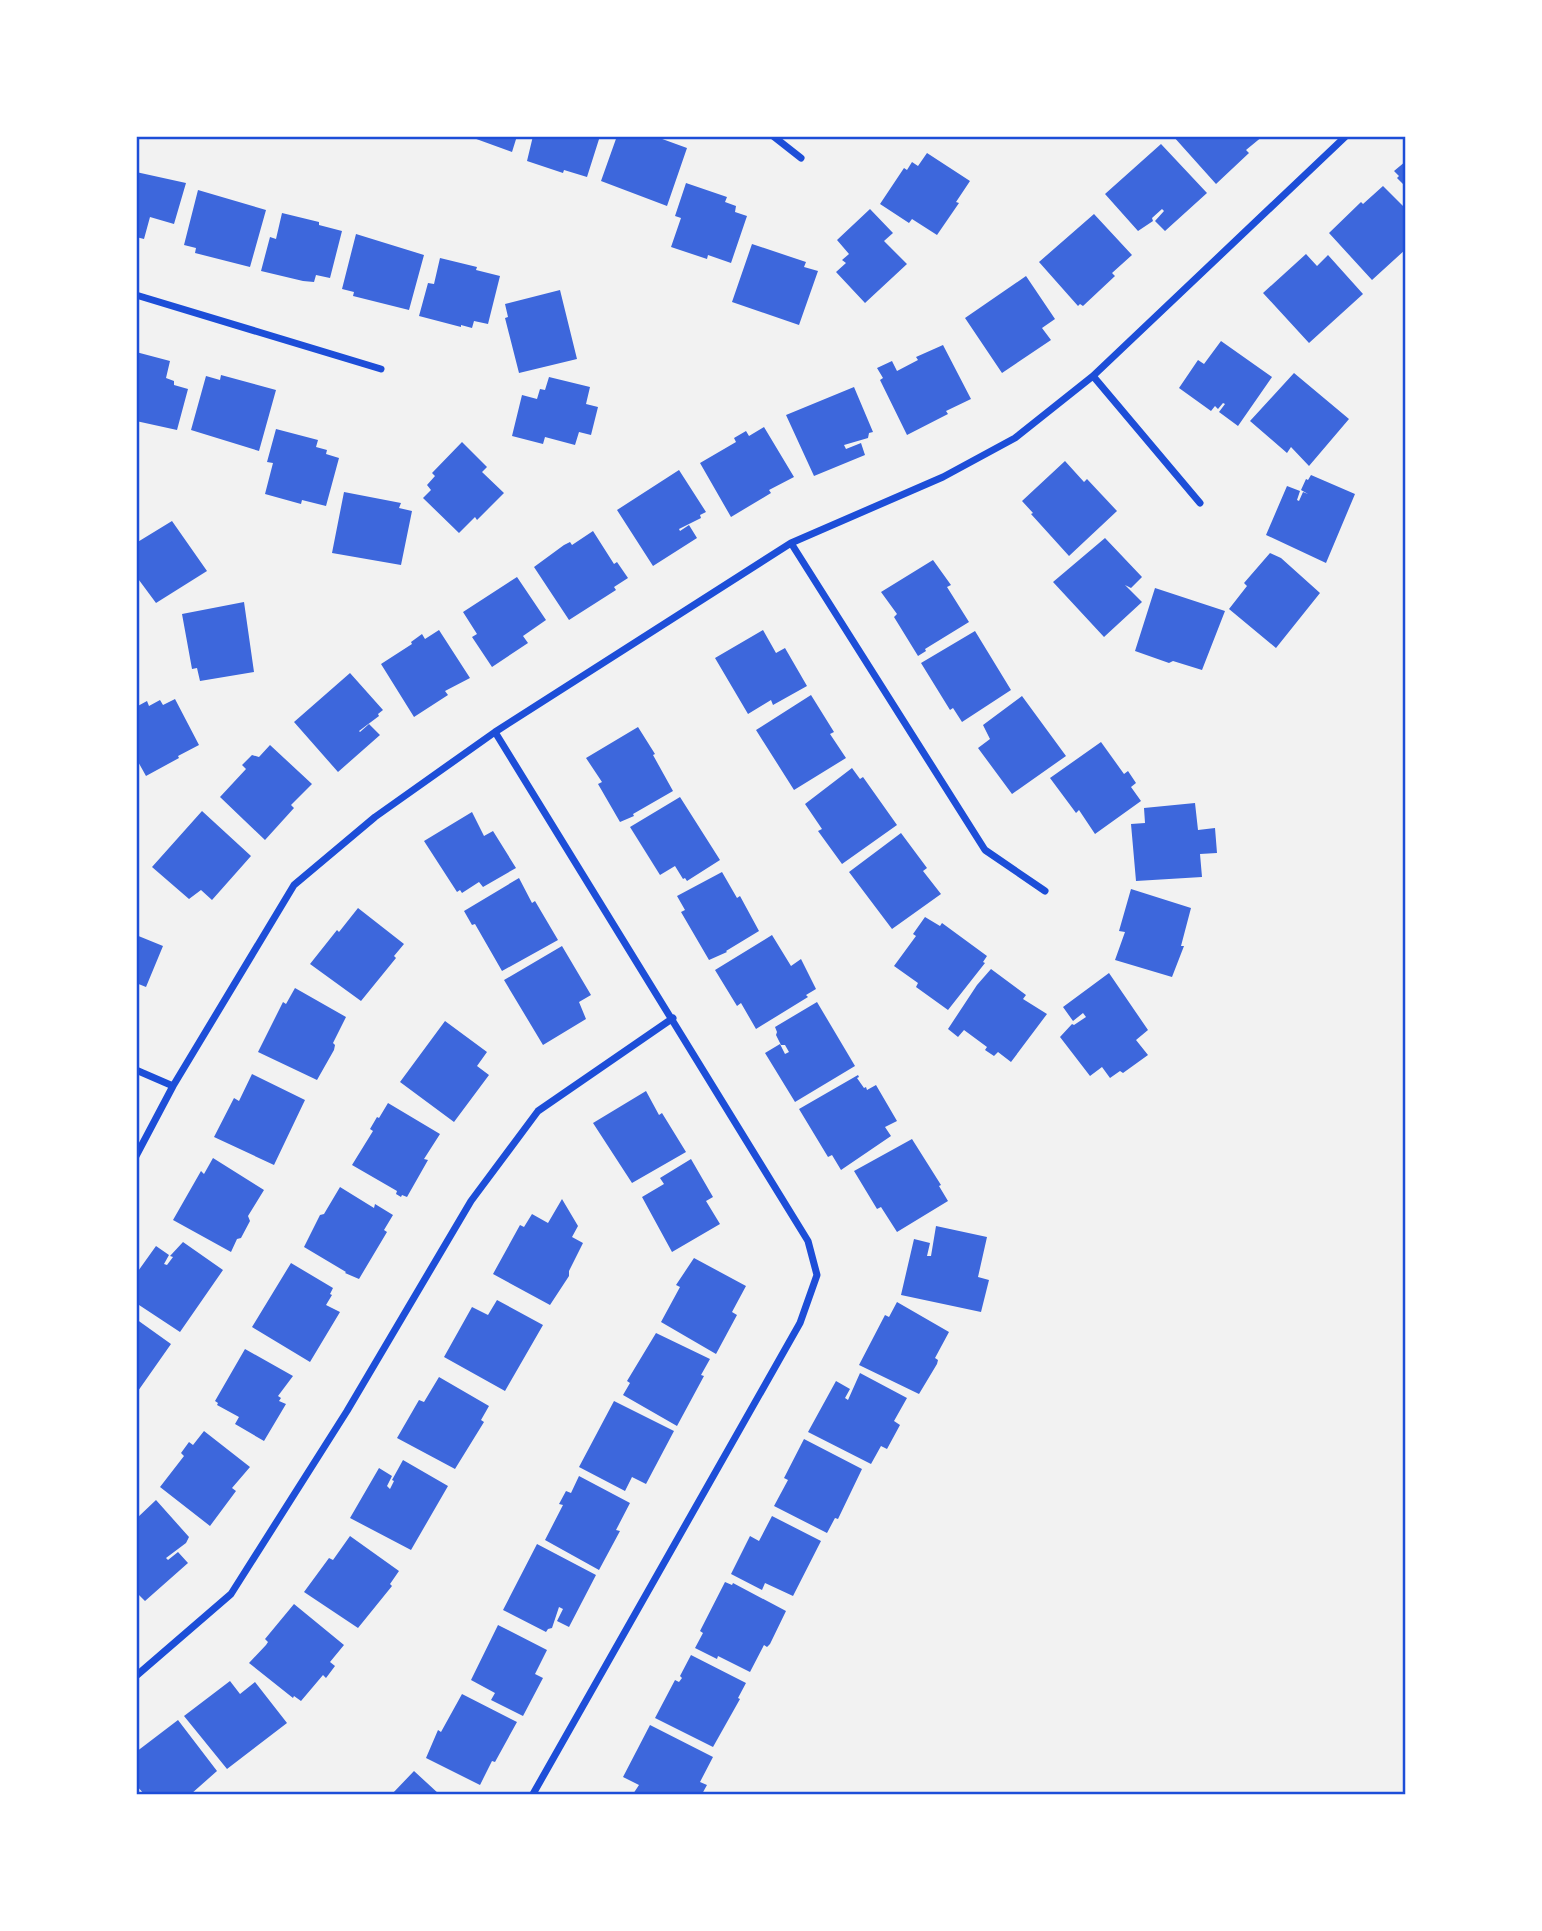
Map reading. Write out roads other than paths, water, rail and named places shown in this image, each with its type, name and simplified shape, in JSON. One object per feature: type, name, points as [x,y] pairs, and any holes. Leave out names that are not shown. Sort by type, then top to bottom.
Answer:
[{"type":"street","points":[[773,136],[802,158]]},
{"type":"street","points":[[136,1156],[173,1086],[293,885],[375,817],[495,732],[791,543],[943,477],[1015,438],[1093,376],[1346,136]]},
{"type":"street","points":[[136,295],[381,369]]},
{"type":"street","points":[[1093,376],[1200,503]]},
{"type":"street","points":[[791,543],[985,850],[1045,891]]},
{"type":"street","points":[[495,732],[673,1018],[807,1241],[817,1275],[800,1323],[533,1794]]},
{"type":"street","points":[[136,1676],[230,1594],[348,1411],[471,1201],[538,1111],[673,1018]]},
{"type":"street","points":[[136,1070],[173,1086]]}]
